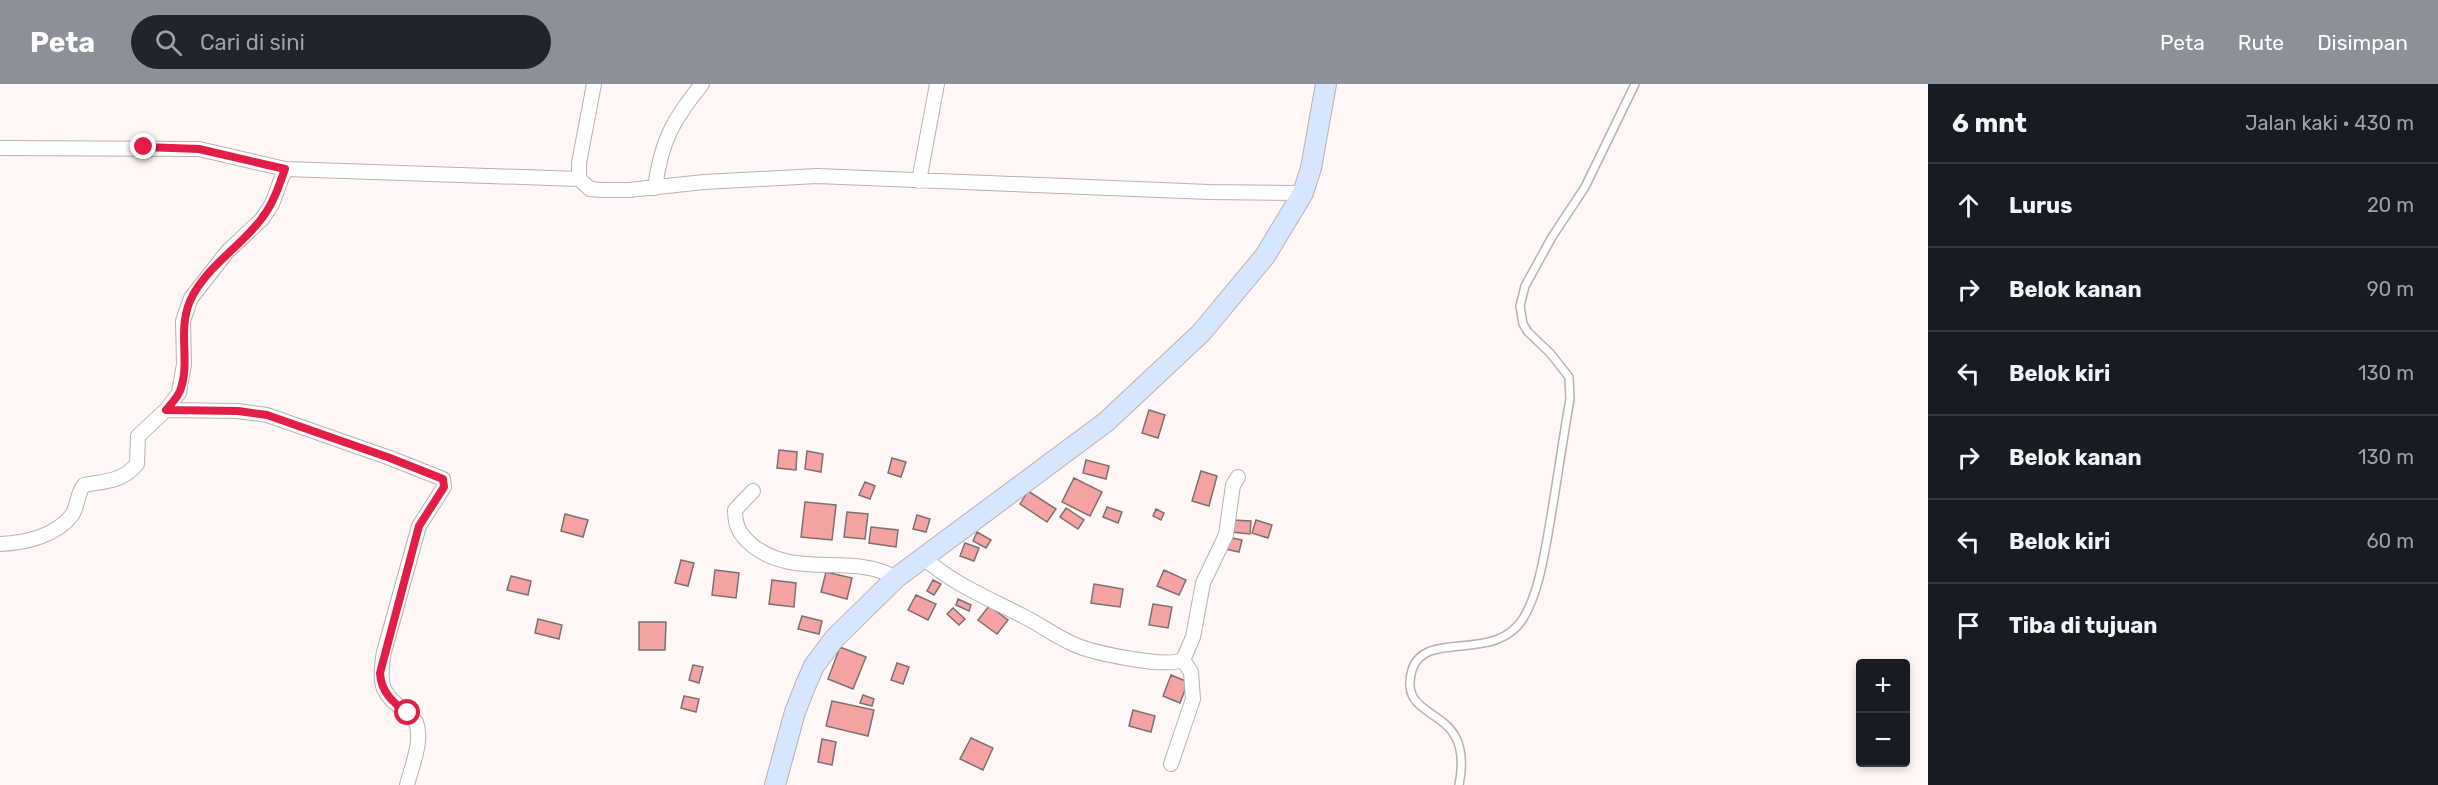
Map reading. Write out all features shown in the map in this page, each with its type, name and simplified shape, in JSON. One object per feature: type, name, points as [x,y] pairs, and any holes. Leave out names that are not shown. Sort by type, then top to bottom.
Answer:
[{"type":"main road","points":[[775,785],[795,712],[814,666],[834,639],[896,578],[1106,422],[1201,333],[1265,256],[1303,193],[1311,168],[1326,84]]},
{"type":"street","points":[[579,179],[579,163],[594,84]]},
{"type":"street","points":[[655,188],[659,158],[671,129],[702,84]]},
{"type":"street","points":[[919,181],[937,84]]},
{"type":"street","points":[[0,148],[199,149],[285,169],[579,179],[590,189],[602,190],[817,176],[1209,192],[1303,193]]},
{"type":"street","points":[[0,544],[43,536],[62,525],[73,514],[79,492],[84,485],[102,484],[130,472],[139,459],[138,436],[166,410],[179,393],[183,380],[183,321],[191,298],[227,252],[262,219],[272,204],[285,169]]},
{"type":"street","points":[[166,410],[247,412],[267,415],[443,479],[444,487],[419,526],[380,673],[383,691],[416,722],[419,728],[419,738],[407,785]]},
{"type":"street","points":[[924,558],[939,571],[969,589],[1072,644],[1108,655],[1150,661],[1179,662],[1183,660],[1193,637],[1203,583],[1226,535],[1233,485],[1238,477]]},
{"type":"street","points":[[753,491],[735,510],[735,523],[747,541],[766,556],[799,565],[873,569],[896,578]]},
{"type":"street","points":[[1171,764],[1193,699],[1191,672],[1183,660]]},
{"type":"lane","points":[[1459,785],[1460,750],[1455,736],[1441,720],[1428,713],[1413,698],[1410,688],[1411,672],[1420,657],[1431,650],[1441,647],[1486,644],[1503,638],[1524,618],[1535,591],[1552,512],[1570,399],[1570,385],[1564,371],[1523,324],[1521,298],[1552,237],[1585,187],[1635,84]]},
{"type":"building","points":[[1149,410],[1165,415],[1158,438],[1142,433]]},
{"type":"building","points":[[779,450],[797,452],[796,470],[777,468]]},
{"type":"building","points":[[807,451],[823,454],[821,472],[805,469]]},
{"type":"building","points":[[892,458],[906,462],[901,477],[888,473]]},
{"type":"building","points":[[1086,460],[1109,466],[1106,479],[1083,473]]},
{"type":"building","points":[[1201,471],[1217,476],[1209,506],[1192,501]]},
{"type":"building","points":[[1074,478],[1102,492],[1090,516],[1062,502]]},
{"type":"building","points":[[865,482],[875,486],[870,499],[859,495]]},
{"type":"building","points":[[1028,491],[1056,509],[1047,522],[1020,504]]},
{"type":"building","points":[[805,502],[836,505],[832,540],[801,537]]},
{"type":"building","points":[[1107,507],[1122,512],[1118,523],[1103,517]]},
{"type":"building","points":[[1066,508],[1084,520],[1078,529],[1060,517]]},
{"type":"building","points":[[1156,509],[1164,513],[1161,520],[1153,516]]},
{"type":"building","points":[[847,512],[868,514],[865,539],[844,537]]},
{"type":"building","points":[[565,514],[588,520],[583,537],[561,531]]},
{"type":"building","points":[[917,515],[930,519],[926,532],[913,529]]},
{"type":"building","points":[[1232,520],[1251,521],[1250,534],[1231,532]]},
{"type":"building","points":[[1256,520],[1272,525],[1268,538],[1252,533]]},
{"type":"building","points":[[871,527],[898,530],[896,547],[869,543]]},
{"type":"building","points":[[977,532],[991,540],[986,548],[973,541]]},
{"type":"building","points":[[1228,537],[1242,540],[1239,552],[1225,549]]},
{"type":"building","points":[[965,543],[979,548],[974,561],[960,556]]},
{"type":"building","points":[[681,560],[694,563],[688,586],[675,583]]},
{"type":"building","points":[[715,570],[739,573],[736,598],[712,595]]},
{"type":"building","points":[[1164,570],[1186,580],[1179,595],[1157,586]]},
{"type":"building","points":[[826,572],[852,578],[847,599],[821,592]]},
{"type":"building","points":[[511,576],[531,581],[528,595],[507,590]]},
{"type":"building","points":[[772,580],[796,583],[794,607],[769,604]]},
{"type":"building","points":[[933,580],[941,584],[934,595],[927,591]]},
{"type":"building","points":[[1094,584],[1123,589],[1120,607],[1091,603]]},
{"type":"building","points":[[916,595],[936,604],[928,620],[908,610]]},
{"type":"building","points":[[958,599],[971,605],[969,611],[956,605]]},
{"type":"building","points":[[1153,604],[1172,607],[1168,628],[1149,625]]},
{"type":"building","points":[[989,606],[1008,620],[997,634],[978,620]]},
{"type":"building","points":[[953,608],[965,619],[959,625],[947,614]]},
{"type":"building","points":[[802,616],[822,621],[819,634],[798,629]]},
{"type":"building","points":[[538,619],[562,625],[559,639],[535,633]]},
{"type":"building","points":[[639,622],[666,622],[665,650],[639,650]]},
{"type":"building","points":[[840,647],[866,657],[853,689],[828,679]]},
{"type":"building","points":[[897,663],[909,667],[903,684],[891,680]]},
{"type":"building","points":[[693,665],[703,667],[699,683],[689,680]]},
{"type":"building","points":[[1171,675],[1188,682],[1180,703],[1163,696]]},
{"type":"building","points":[[863,695],[874,699],[872,706],[860,703]]},
{"type":"building","points":[[684,696],[699,699],[696,712],[681,708]]},
{"type":"building","points":[[832,701],[874,710],[868,736],[826,726]]},
{"type":"building","points":[[1133,710],[1155,716],[1151,732],[1129,726]]},
{"type":"building","points":[[971,738],[993,748],[983,770],[960,759]]},
{"type":"building","points":[[822,739],[836,742],[832,765],[818,762]]},
{"type":"route","points":[[144,147],[221,152],[285,169],[272,204],[262,219],[227,252],[191,298],[183,321],[183,380],[179,393],[166,410],[255,412],[295,424],[443,479],[444,487],[419,526],[380,673],[383,691],[408,713]]}]
